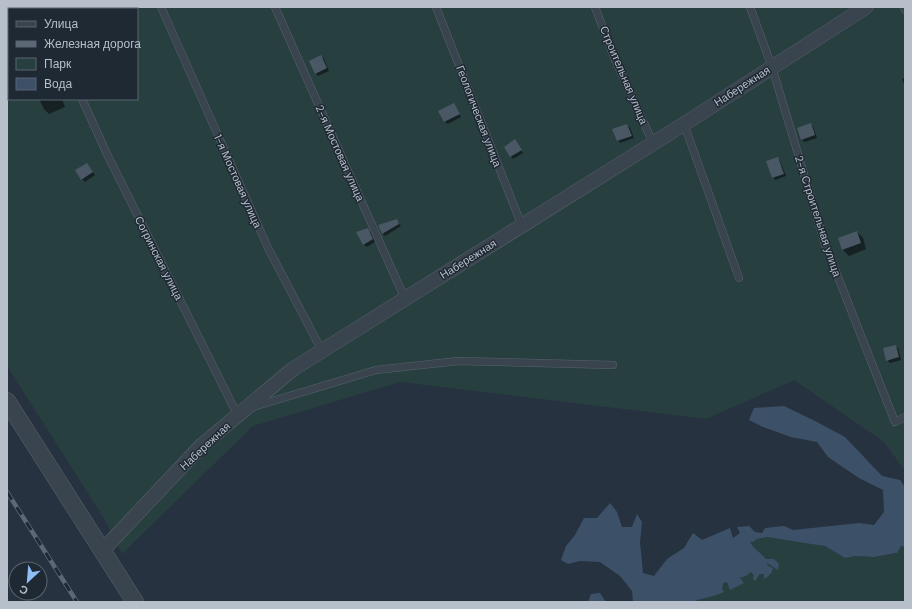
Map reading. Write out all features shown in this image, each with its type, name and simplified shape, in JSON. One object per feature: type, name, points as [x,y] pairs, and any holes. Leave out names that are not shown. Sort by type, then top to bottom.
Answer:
[{"type":"street","name":"Набережная","points":[[102,551],[201,446],[293,369],[684,124],[866,7]]},
{"type":"street","points":[[7,401],[135,602]]},
{"type":"lane","name":"1-я Мостовая улица","points":[[161,7],[268,248],[322,351]]},
{"type":"lane","name":"2-я Мостовая улица","points":[[275,7],[405,299]]},
{"type":"lane","name":"Геологическая улица","points":[[436,7],[522,226]]},
{"type":"lane","name":"Строительная улица","points":[[595,7],[614,57],[653,143]]},
{"type":"lane","name":"2-я Строительная улица","points":[[750,7],[772,67],[825,244],[895,422],[905,417]]},
{"type":"lane","name":"Согринская улица","points":[[82,100],[107,154],[241,413]]},
{"type":"lane","points":[[684,124],[739,278]]},
{"type":"lane","points":[[241,413],[376,370],[458,361],[613,365]]},
{"type":"green space","points":[[7,7],[905,7],[905,471],[884,442],[794,380],[706,419],[400,382],[253,426],[122,554],[105,520],[7,366]]},
{"type":"green space","points":[[767,537],[825,546],[845,558],[856,556],[874,557],[896,554],[901,546],[905,547],[905,602],[696,602],[697,600],[714,596],[723,591],[722,583],[727,582],[730,590],[743,583],[740,578],[746,576],[751,571],[756,578],[760,574],[764,574],[768,566],[766,563],[778,569],[779,564],[774,559],[766,559],[753,547],[750,542]]},
{"type":"water","points":[[784,406],[845,437],[882,476],[900,480],[905,487],[905,547],[901,546],[897,553],[874,557],[856,556],[845,558],[825,546],[767,537],[757,539],[750,542],[753,547],[766,559],[774,559],[779,564],[778,570],[767,563],[768,566],[773,568],[770,574],[764,579],[764,574],[760,574],[754,581],[754,575],[751,572],[740,578],[744,583],[730,590],[727,582],[723,583],[722,589],[724,592],[697,600],[696,602],[633,602],[632,591],[620,576],[600,562],[580,561],[568,564],[561,560],[566,546],[575,535],[584,518],[597,518],[610,503],[617,512],[622,527],[632,527],[637,514],[642,522],[640,542],[643,573],[654,576],[667,559],[684,548],[693,533],[702,540],[730,528],[733,538],[740,533],[737,527],[749,526],[755,532],[762,533],[765,528],[784,526],[793,530],[859,523],[874,525],[884,512],[883,490],[859,478],[828,457],[817,442],[791,437],[763,427],[749,420],[754,408]]},
{"type":"water","points":[[600,593],[606,602],[588,602],[591,594]]},
{"type":"building","points":[[321,55],[327,68],[315,74],[309,61]]},
{"type":"building","points":[[454,103],[460,114],[444,122],[438,111]]},
{"type":"building","points":[[811,123],[815,135],[801,140],[797,128]]},
{"type":"building","points":[[627,124],[632,136],[617,141],[612,129]]},
{"type":"building","points":[[515,139],[522,150],[510,157],[504,147]]},
{"type":"building","points":[[778,157],[784,174],[772,178],[766,161]]},
{"type":"building","points":[[87,163],[93,172],[81,180],[75,170]]},
{"type":"building","points":[[397,219],[399,224],[382,234],[378,225]]},
{"type":"building","points":[[368,228],[373,239],[363,245],[356,232]]},
{"type":"building","points":[[857,231],[861,243],[842,250],[838,238]]},
{"type":"building","points":[[896,345],[899,357],[886,361],[883,348]]},
{"type":"railway","points":[[7,492],[77,602]]}]
